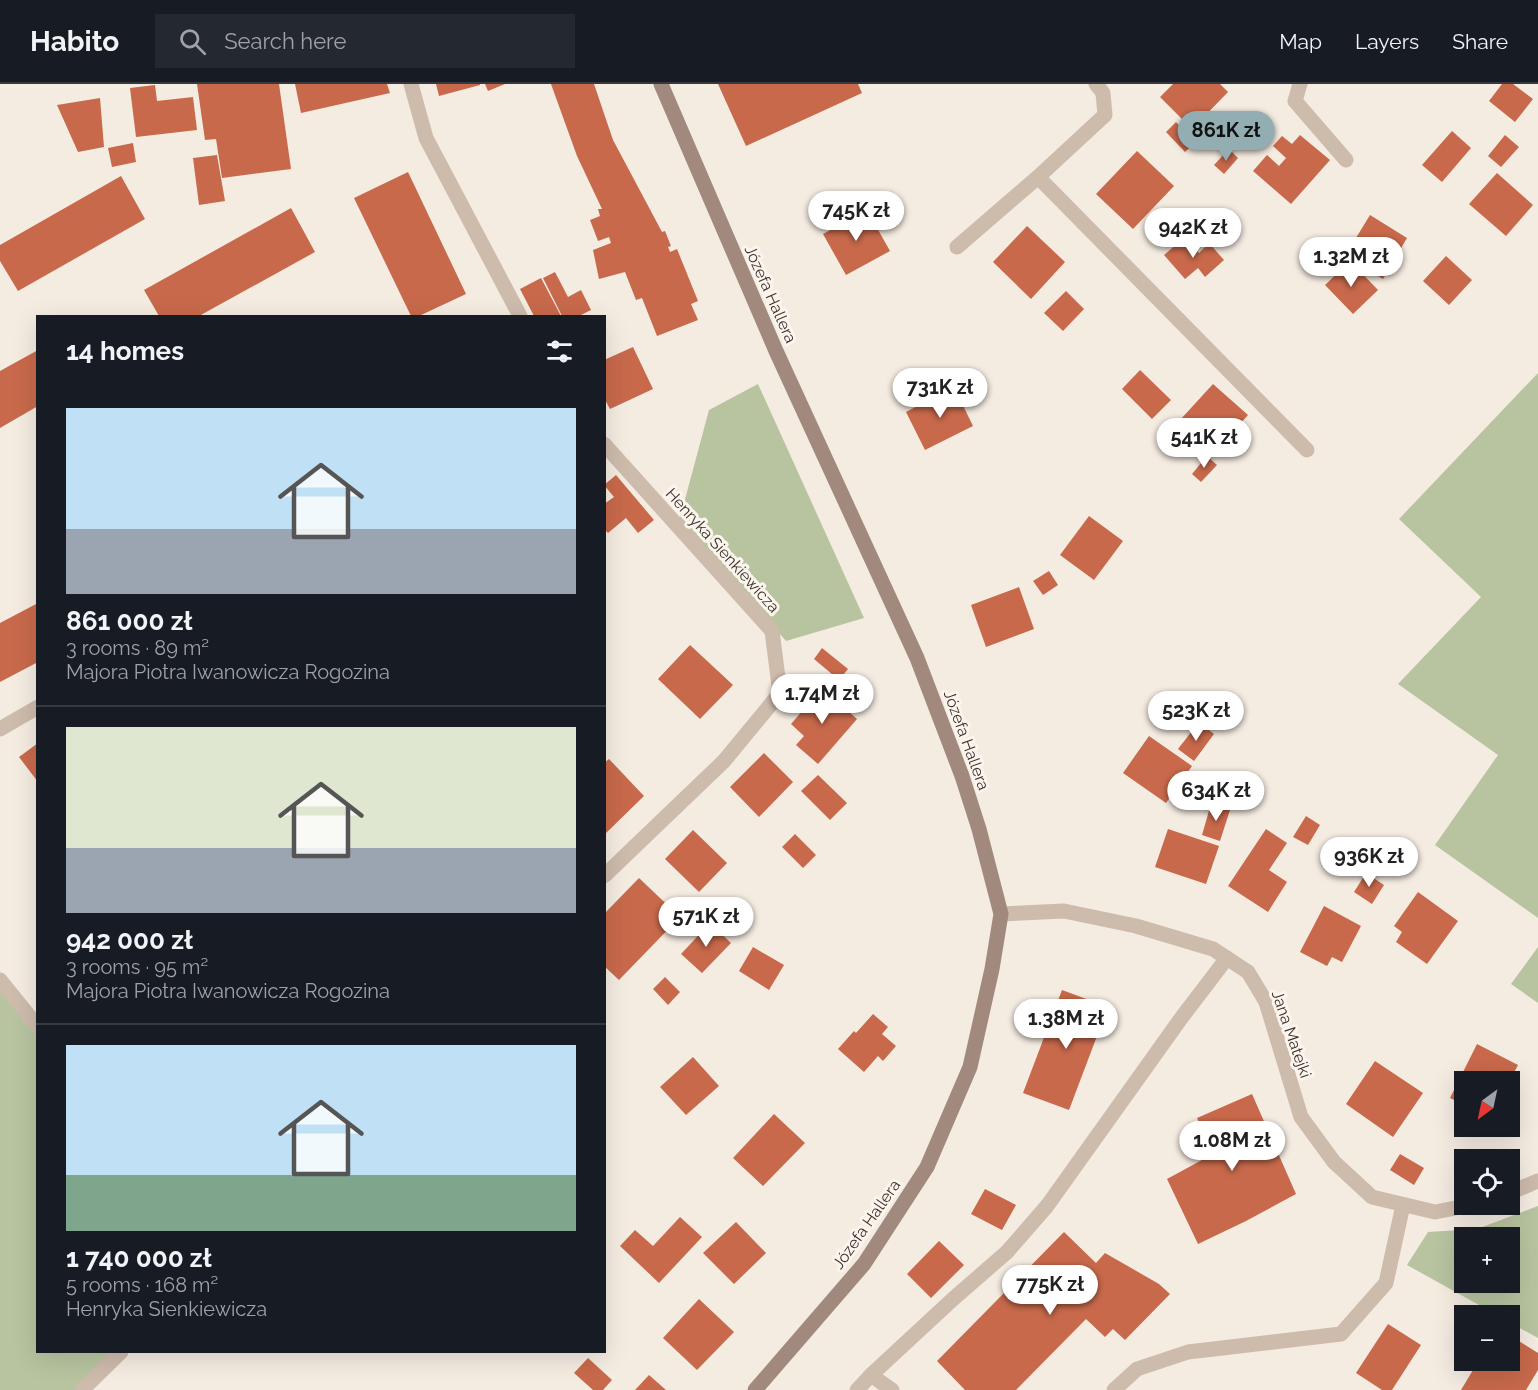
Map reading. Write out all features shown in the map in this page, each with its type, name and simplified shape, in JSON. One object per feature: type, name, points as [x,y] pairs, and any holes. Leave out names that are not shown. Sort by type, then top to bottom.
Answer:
[{"type":"street","points":[[411,84],[426,138],[519,315]]},
{"type":"street","name":"Józefa Hallera","points":[[661,84],[776,351],[917,658],[962,776],[979,829],[1001,914],[992,969],[970,1067],[927,1167],[864,1263],[755,1390]]},
{"type":"street","points":[[957,247],[1105,115],[1103,93],[1096,84]]},
{"type":"street","points":[[1300,84],[1295,101],[1346,160]]},
{"type":"street","points":[[1038,177],[1307,450]]},
{"type":"street","name":"Henryka Sienkiewicza","points":[[606,446],[772,631],[780,693],[724,761],[606,874]]},
{"type":"street","points":[[0,729],[36,708]]},
{"type":"street","name":"Jana Matejki","points":[[1001,914],[1064,911],[1136,926],[1213,949],[1227,958],[1248,972],[1266,1002],[1301,1117],[1334,1162],[1372,1197],[1435,1212],[1454,1208]]},
{"type":"street","points":[[857,1390],[953,1299],[1007,1252],[1047,1206],[1175,1026],[1227,958]]},
{"type":"street","points":[[0,980],[36,1025]]},
{"type":"street","points":[[1520,1188],[1538,1181]]},
{"type":"street","points":[[1114,1390],[1137,1370],[1188,1352],[1341,1334],[1386,1284],[1404,1205]]},
{"type":"street","points":[[82,1390],[121,1353]]},
{"type":"street","points":[[871,1375],[892,1390]]},
{"type":"green space","points":[[1538,373],[1538,918],[1435,845],[1498,755],[1398,684],[1481,597],[1399,519]]},
{"type":"green space","points":[[758,384],[864,618],[786,641],[680,518],[709,410]]},
{"type":"green space","points":[[1538,947],[1538,1003],[1511,984]]},
{"type":"green space","points":[[0,980],[36,1026],[36,1353],[120,1353],[82,1390],[0,1390]]},
{"type":"green space","points":[[1538,1206],[1538,1338],[1520,1328],[1520,1305],[1479,1305],[1457,1293],[1520,1293],[1520,1227],[1482,1227],[1520,1215],[1520,1213]]},
{"type":"green space","points":[[1454,1230],[1454,1291],[1407,1265],[1428,1232]]},
{"type":"building","points":[[197,84],[279,84],[291,169],[222,178],[216,139],[205,140]]},
{"type":"building","points":[[295,84],[387,84],[390,93],[301,113]]},
{"type":"building","points":[[436,84],[480,84],[480,85],[439,96]]},
{"type":"building","points":[[485,84],[505,84],[488,91]]},
{"type":"building","points":[[551,84],[594,84],[613,140],[662,232],[665,231],[671,246],[668,247],[670,252],[677,249],[698,301],[691,304],[698,320],[657,336],[642,298],[636,300],[625,272],[599,279],[593,250],[611,243],[609,237],[598,241],[590,220],[600,216],[598,209],[602,209],[577,156]]},
{"type":"building","points":[[718,84],[858,84],[862,93],[746,146]]},
{"type":"building","points":[[1173,84],[1220,84],[1228,92],[1192,129],[1160,97]]},
{"type":"building","points":[[1502,84],[1513,84],[1533,99],[1515,122],[1489,101]]},
{"type":"building","points":[[155,85],[157,101],[193,97],[197,130],[136,137],[130,88]]},
{"type":"building","points":[[100,98],[104,147],[78,152],[57,105]]},
{"type":"building","points":[[1176,122],[1195,142],[1185,152],[1166,132]]},
{"type":"building","points":[[1452,131],[1471,148],[1442,182],[1422,165]]},
{"type":"building","points":[[1300,135],[1330,160],[1291,204],[1253,171],[1267,155],[1279,166],[1286,158],[1273,146],[1282,136],[1292,144]]},
{"type":"building","points":[[1505,135],[1519,147],[1501,167],[1488,156]]},
{"type":"building","points":[[133,143],[136,162],[112,167],[108,148]]},
{"type":"building","points":[[1229,149],[1238,158],[1224,174],[1214,165]]},
{"type":"building","points":[[1137,151],[1174,186],[1133,229],[1096,194]]},
{"type":"building","points":[[217,155],[225,201],[199,205],[193,158]]},
{"type":"building","points":[[408,172],[466,294],[421,315],[411,315],[354,198]]},
{"type":"building","points":[[1497,173],[1533,205],[1506,236],[1469,204]]},
{"type":"building","points":[[121,176],[145,219],[18,291],[0,261],[0,245]]},
{"type":"building","points":[[291,208],[315,252],[201,315],[158,315],[144,290]]},
{"type":"building","points":[[867,210],[890,251],[846,275],[823,234]]},
{"type":"building","points":[[1370,215],[1407,238],[1383,279],[1345,256]]},
{"type":"building","points":[[1027,226],[1065,262],[1031,299],[993,262]]},
{"type":"building","points":[[1185,237],[1199,253],[1209,243],[1224,260],[1205,277],[1198,268],[1185,279],[1164,255]]},
{"type":"building","points":[[1446,256],[1472,280],[1449,305],[1423,281]]},
{"type":"building","points":[[1350,261],[1378,290],[1353,314],[1325,285]]},
{"type":"building","points":[[555,272],[568,297],[581,290],[591,310],[581,315],[562,315],[543,278]]},
{"type":"building","points":[[541,278],[560,315],[533,315],[520,289]]},
{"type":"building","points":[[1066,291],[1084,309],[1063,331],[1044,313]]},
{"type":"building","points":[[633,347],[653,389],[610,409],[606,402],[606,359]]},
{"type":"building","points":[[36,351],[36,407],[0,428],[0,371]]},
{"type":"building","points":[[1140,370],[1171,400],[1152,419],[1122,389]]},
{"type":"building","points":[[1213,384],[1248,415],[1215,452],[1180,420]]},
{"type":"building","points":[[954,387],[973,426],[925,450],[906,412]]},
{"type":"building","points":[[1207,456],[1217,465],[1201,482],[1192,474]]},
{"type":"building","points":[[616,475],[654,520],[638,533],[626,518],[608,533],[606,531],[606,503],[614,497],[606,487],[606,483]]},
{"type":"building","points":[[1089,516],[1123,541],[1094,580],[1060,555]]},
{"type":"building","points":[[1049,571],[1058,585],[1043,595],[1033,581]]},
{"type":"building","points":[[1019,587],[1034,629],[986,647],[971,605]]},
{"type":"building","points":[[36,604],[36,663],[0,682],[0,623]]},
{"type":"building","points":[[690,645],[733,685],[700,719],[658,679]]},
{"type":"building","points":[[822,648],[848,669],[839,680],[814,659]]},
{"type":"building","points":[[822,688],[857,719],[818,764],[796,745],[804,736],[791,724]]},
{"type":"building","points":[[1199,722],[1214,734],[1194,761],[1178,749]]},
{"type":"building","points":[[1149,736],[1192,766],[1166,803],[1123,773]]},
{"type":"building","points":[[36,744],[36,779],[19,757]]},
{"type":"building","points":[[764,753],[793,782],[759,817],[730,787]]},
{"type":"building","points":[[609,759],[644,796],[606,833],[606,761]]},
{"type":"building","points":[[818,775],[847,803],[830,820],[801,791]]},
{"type":"building","points":[[1211,804],[1230,810],[1220,841],[1202,835]]},
{"type":"building","points":[[1306,816],[1320,825],[1308,845],[1293,837]]},
{"type":"building","points":[[1168,829],[1219,846],[1206,884],[1155,867]]},
{"type":"building","points":[[1266,829],[1287,843],[1269,870],[1287,882],[1268,912],[1228,886]]},
{"type":"building","points":[[693,830],[727,863],[699,892],[665,859]]},
{"type":"building","points":[[795,834],[816,855],[803,868],[782,847]]},
{"type":"building","points":[[1366,873],[1384,885],[1372,904],[1354,892]]},
{"type":"building","points":[[639,878],[680,917],[619,980],[606,968],[606,912]]},
{"type":"building","points":[[1418,892],[1458,921],[1427,964],[1396,942],[1402,932],[1394,926]]},
{"type":"building","points":[[1324,906],[1361,926],[1342,962],[1332,957],[1327,966],[1300,952]]},
{"type":"building","points":[[710,923],[731,943],[702,973],[681,954]]},
{"type":"building","points":[[753,947],[784,965],[769,990],[739,971]]},
{"type":"building","points":[[665,977],[680,992],[668,1005],[653,989]]},
{"type":"building","points":[[1062,990],[1108,1007],[1069,1110],[1023,1093]]},
{"type":"building","points":[[873,1014],[888,1027],[882,1034],[896,1046],[883,1061],[878,1056],[864,1072],[838,1049]]},
{"type":"building","points":[[1477,1044],[1518,1065],[1515,1071],[1464,1071]]},
{"type":"building","points":[[693,1057],[719,1086],[686,1115],[660,1087]]},
{"type":"building","points":[[1375,1061],[1423,1093],[1393,1137],[1346,1104]]},
{"type":"building","points":[[1252,1094],[1296,1194],[1198,1244],[1167,1179],[1213,1154],[1197,1118]]},
{"type":"building","points":[[774,1114],[805,1143],[763,1186],[733,1158]]},
{"type":"building","points":[[1400,1154],[1424,1168],[1414,1185],[1390,1170]]},
{"type":"building","points":[[985,1189],[1016,1205],[1002,1230],[971,1214]]},
{"type":"building","points":[[680,1217],[702,1237],[659,1283],[620,1246],[635,1230],[653,1246]]},
{"type":"building","points":[[736,1222],[766,1253],[734,1284],[703,1253]]},
{"type":"building","points":[[1064,1232],[1096,1263],[1105,1253],[1159,1284],[1170,1294],[1125,1340],[1113,1329],[1105,1337],[1086,1319],[1016,1390],[965,1390],[937,1361]]},
{"type":"building","points":[[939,1241],[964,1265],[931,1298],[907,1274]]},
{"type":"building","points":[[699,1299],[734,1332],[697,1370],[663,1338]]},
{"type":"building","points":[[1388,1324],[1421,1345],[1392,1390],[1382,1390],[1356,1373]]},
{"type":"building","points":[[1520,1342],[1538,1353],[1538,1370],[1526,1390],[1461,1390],[1472,1371],[1520,1371]]},
{"type":"building","points":[[588,1358],[612,1380],[603,1390],[593,1390],[574,1373]]},
{"type":"building","points":[[649,1375],[666,1390],[635,1390]]}]
